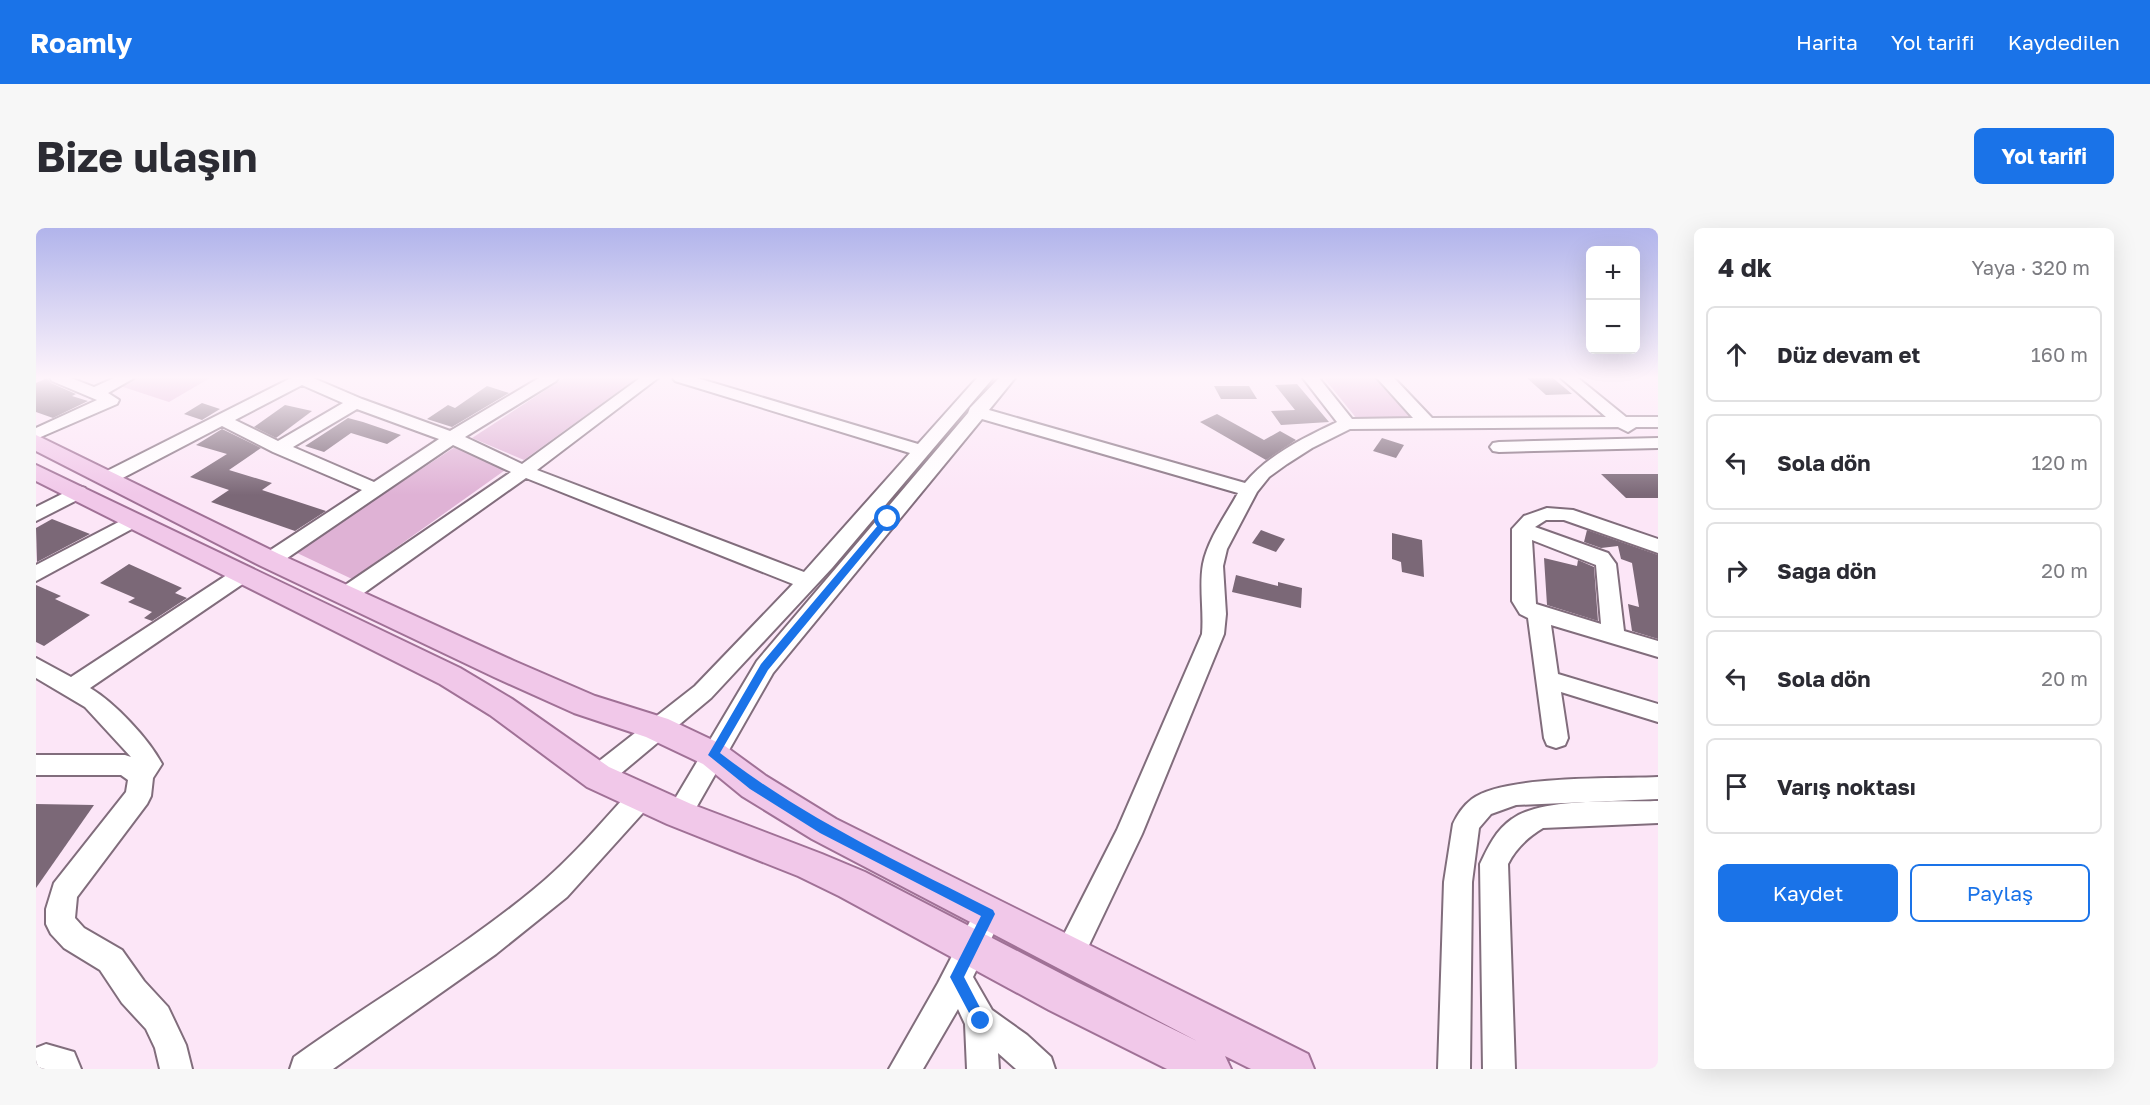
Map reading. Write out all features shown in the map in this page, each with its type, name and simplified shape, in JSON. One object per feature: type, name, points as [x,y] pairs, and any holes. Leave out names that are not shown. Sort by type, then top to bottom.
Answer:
[{"type":"main road","points":[[36,442],[108,478],[257,567],[450,676],[501,707],[598,777],[678,814],[810,865],[852,884],[1210,1069]]},
{"type":"main road","points":[[36,472],[134,520],[257,567],[346,595],[548,689],[585,705],[657,728],[714,755],[754,786],[824,830],[1293,1069]]},
{"type":"street","points":[[36,434],[73,417]]},
{"type":"street","points":[[108,478],[227,417]]},
{"type":"street","points":[[279,448],[332,417]]},
{"type":"street","points":[[395,417],[452,438],[524,471],[807,581]]},
{"type":"street","points":[[70,689],[486,417]]},
{"type":"street","points":[[346,595],[597,417]]},
{"type":"street","points":[[811,417],[923,451]]},
{"type":"street","points":[[598,777],[703,692],[807,581],[952,417]]},
{"type":"street","points":[[678,814],[700,782],[765,667],[972,417]]},
{"type":"street","points":[[994,417],[1249,490]]},
{"type":"street","points":[[1342,417],[1347,424]]},
{"type":"street","points":[[1422,417],[1427,423]]},
{"type":"street","points":[[1616,417],[1654,446]]},
{"type":"street","points":[[222,420],[279,448],[376,489]]},
{"type":"street","points":[[1069,954],[1129,834],[1213,634],[1215,614],[1213,566],[1217,549],[1249,490],[1263,473],[1306,444],[1347,424],[1658,422]]},
{"type":"street","points":[[1499,447],[1654,446]]},
{"type":"street","points":[[36,515],[78,492]]},
{"type":"street","points":[[1658,546],[1566,514],[1554,513],[1536,517],[1526,522],[1522,529],[1523,601],[1528,609],[1538,614],[1658,649]]},
{"type":"street","points":[[36,574],[134,520]]},
{"type":"street","points":[[1522,529],[1601,558],[1606,564],[1613,636]]},
{"type":"street","points":[[1538,614],[1556,738]]},
{"type":"street","points":[[36,667],[93,701],[143,753],[149,764],[141,775],[138,796],[64,892],[60,909],[61,924],[74,938],[111,960],[133,992],[157,1018],[170,1045],[176,1069]]},
{"type":"street","points":[[1547,680],[1658,712]]},
{"type":"street","points":[[36,765],[125,765],[141,775]]},
{"type":"street","points":[[1454,1069],[1458,882],[1466,824],[1482,806],[1515,794],[1658,788]]},
{"type":"street","points":[[306,1069],[346,1038],[433,982],[544,899],[584,863],[641,797]]},
{"type":"street","points":[[1498,1069],[1494,864],[1503,846],[1521,827],[1540,817],[1658,812]]},
{"type":"street","points":[[905,1069],[957,977],[989,914]]},
{"type":"street","points":[[957,977],[981,1021],[1016,1046],[1039,1069]]},
{"type":"street","points":[[981,1021],[983,1069]]},
{"type":"street","points":[[36,1065],[46,1060],[63,1063],[65,1069]]},
{"type":"shaded area","points":[[504,417],[583,417],[524,460],[472,438]]},
{"type":"shaded area","points":[[1356,417],[1413,419],[1357,419]]},
{"type":"shaded area","points":[[458,445],[508,468],[352,579],[295,552]]},
{"type":"building","points":[[268,417],[304,417],[276,438],[254,427]]},
{"type":"building","points":[[430,417],[468,417],[452,427],[427,419]]},
{"type":"building","points":[[1210,417],[1223,417],[1264,440],[1280,431],[1296,440],[1266,460],[1200,422]]},
{"type":"building","points":[[1275,417],[1325,417],[1329,422],[1281,425]]},
{"type":"building","points":[[348,418],[401,435],[387,444],[351,433],[324,452],[305,446]]},
{"type":"building","points":[[222,429],[261,448],[229,470],[272,483],[262,490],[326,511],[295,531],[211,502],[229,490],[190,477],[227,454],[196,445]]},
{"type":"building","points":[[1382,438],[1404,445],[1396,458],[1373,451]]},
{"type":"building","points":[[1601,474],[1658,474],[1658,498],[1626,498]]},
{"type":"building","points":[[52,519],[90,534],[37,562],[36,528]]},
{"type":"building","points":[[1261,530],[1285,539],[1276,552],[1252,543]]},
{"type":"building","points":[[1587,530],[1658,555],[1658,639],[1632,631],[1628,604],[1639,607],[1632,563],[1621,559],[1618,546],[1601,548],[1584,542]]},
{"type":"building","points":[[1392,533],[1422,540],[1424,577],[1402,572],[1401,562],[1392,559]]},
{"type":"building","points":[[1544,558],[1577,566],[1578,560],[1594,567],[1598,621],[1547,605]]},
{"type":"building","points":[[129,564],[182,588],[175,593],[187,598],[152,621],[144,618],[152,612],[128,602],[135,598],[100,583]]},
{"type":"building","points":[[1236,575],[1278,586],[1278,582],[1302,588],[1301,608],[1232,592]]},
{"type":"building","points":[[36,585],[61,596],[55,599],[90,615],[44,646],[36,642]]},
{"type":"building","points":[[36,804],[94,805],[36,888]]},
{"type":"route","points":[[888,519],[765,667],[714,755],[754,786],[824,830],[989,914],[957,977],[981,1021]]}]
